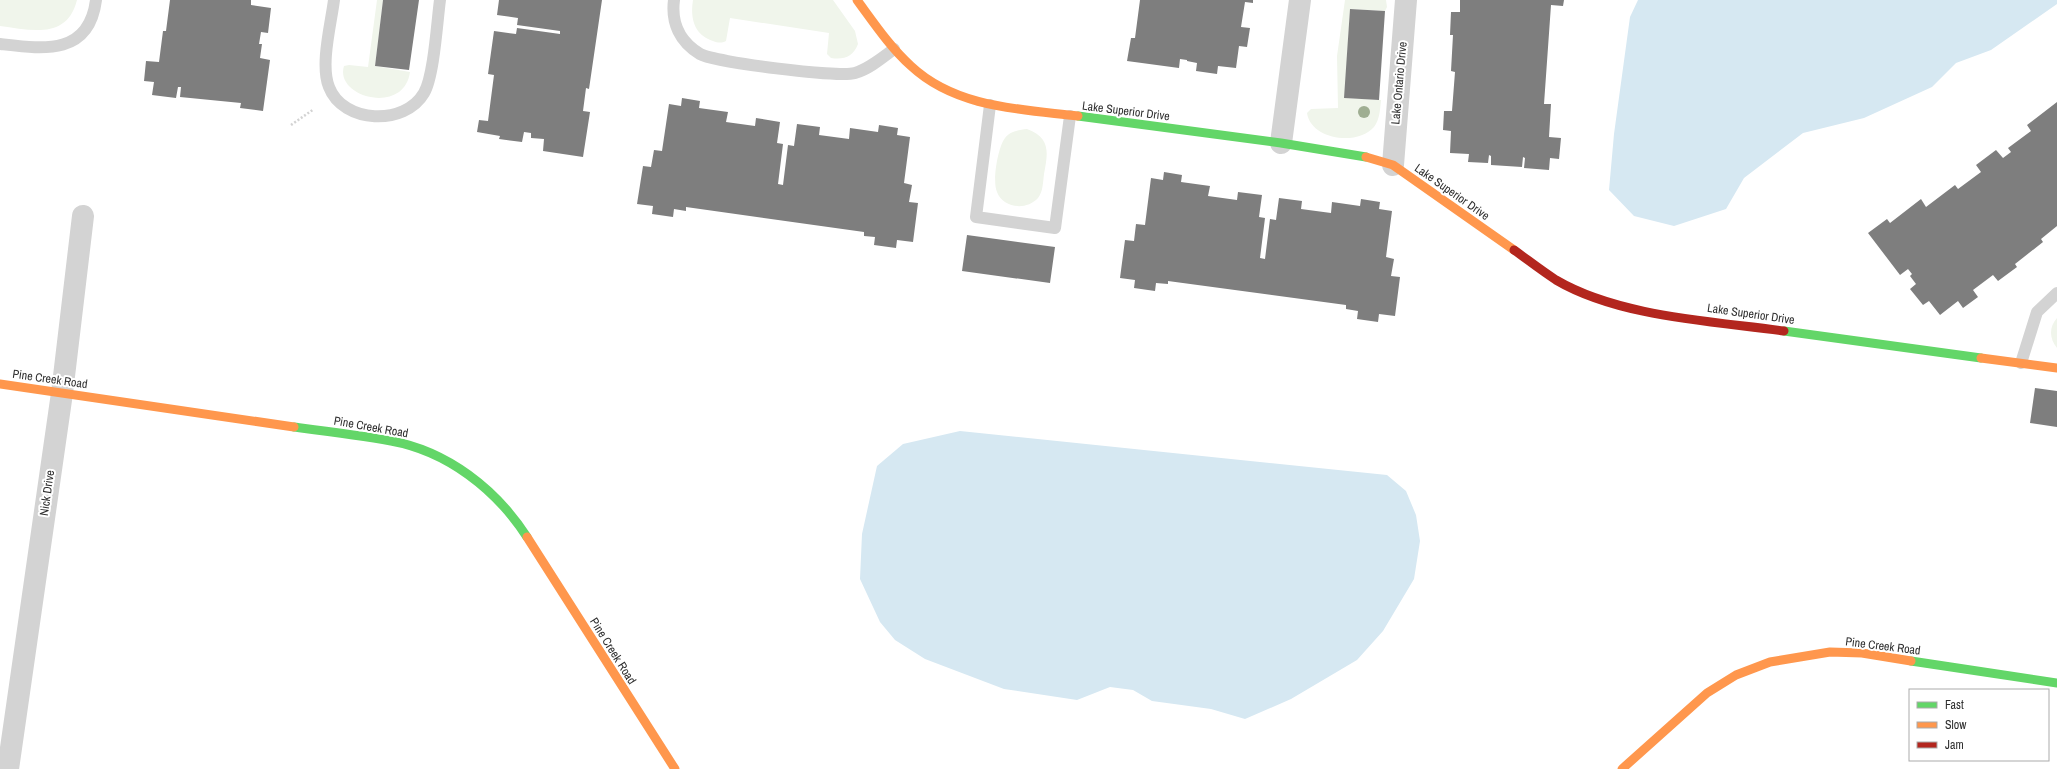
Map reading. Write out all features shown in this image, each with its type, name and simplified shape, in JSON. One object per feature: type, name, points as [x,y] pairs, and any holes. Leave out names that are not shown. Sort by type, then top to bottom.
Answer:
[{"type":"street","name":"Lake Superior Drive","points":[[857,0],[894,49],[910,67],[928,80],[961,97],[990,105],[1281,143],[1370,158],[1393,165],[1557,280],[1586,295],[1615,305],[1648,312],[2057,368]]},
{"type":"street","points":[[1281,143],[1300,0]]},
{"type":"street","name":"Lake Ontario Drive","points":[[1393,165],[1406,0]]},
{"type":"street","name":"Nick Drive","points":[[8,769],[62,393],[83,216]]},
{"type":"street","name":"Pine Creek Road","points":[[0,384],[392,441],[426,451],[454,465],[478,481],[500,501],[518,522],[674,769]]},
{"type":"street","name":"Pine Creek Road","points":[[1622,769],[1707,693],[1736,675],[1770,662],[1830,652],[1862,653],[2057,683]]},
{"type":"lane","points":[[0,44],[38,49],[54,48],[68,43],[80,35],[90,24],[96,0]]},
{"type":"lane","points":[[334,0],[326,59],[329,88],[336,100],[344,107],[370,115],[387,117],[407,111],[424,92],[429,77],[440,0]]},
{"type":"lane","points":[[674,0],[672,12],[677,31],[688,44],[701,54],[720,60],[835,75],[854,73],[871,66],[894,49]]},
{"type":"lane","points":[[990,105],[976,217],[1054,228],[1070,116]]},
{"type":"lane","points":[[2022,363],[2038,312],[2057,293]]},
{"type":"path","points":[[291,125],[314,109]]},
{"type":"shaded area","points":[[0,0],[77,0],[72,13],[65,22],[46,30],[35,30],[0,26]]},
{"type":"shaded area","points":[[377,0],[383,0],[375,66],[410,72],[405,86],[396,94],[384,98],[371,97],[359,93],[349,86],[344,77],[344,66],[349,65],[368,67]]},
{"type":"shaded area","points":[[693,0],[833,0],[855,31],[858,44],[854,52],[848,57],[831,58],[827,54],[829,33],[730,18],[726,41],[717,42],[701,35],[695,25],[692,13]]},
{"type":"shaded area","points":[[1345,0],[1386,0],[1387,7],[1385,11],[1350,9],[1345,98],[1381,100],[1379,117],[1374,127],[1367,133],[1357,137],[1347,138],[1326,134],[1317,129],[1310,122],[1307,113],[1311,109],[1338,108],[1337,56]]},
{"type":"shaded area","points":[[1638,0],[2057,0],[2057,4],[1991,50],[1956,63],[1932,87],[1864,118],[1803,133],[1744,178],[1726,209],[1674,226],[1634,216],[1609,190],[1614,134],[1630,17]]},
{"type":"shaded area","points":[[1027,129],[1040,137],[1046,147],[1047,153],[1042,187],[1040,196],[1033,202],[1027,205],[1015,206],[1004,202],[997,192],[995,180],[996,164],[1002,142],[1005,138],[1012,132]]},
{"type":"shaded area","points":[[2057,318],[2057,348],[2052,340],[2051,329]]},
{"type":"shaded area","points":[[960,431],[1387,475],[1406,491],[1416,515],[1420,541],[1414,579],[1383,631],[1357,660],[1291,699],[1245,719],[1211,709],[1152,701],[1133,690],[1110,687],[1077,700],[1004,689],[925,659],[895,640],[880,622],[860,579],[862,534],[877,466],[903,444]]},
{"type":"building","points":[[170,0],[251,0],[251,5],[271,8],[268,33],[261,32],[259,44],[262,44],[260,58],[270,60],[263,111],[240,108],[241,103],[180,97],[181,87],[178,87],[176,98],[152,95],[154,82],[144,81],[146,61],[159,62],[163,31],[166,31]]},
{"type":"building","points":[[383,0],[419,0],[409,70],[375,66]]},
{"type":"building","points":[[499,0],[602,0],[589,89],[586,88],[583,111],[590,112],[583,157],[543,151],[544,139],[531,138],[531,133],[524,132],[522,142],[499,139],[500,136],[477,132],[479,120],[488,121],[494,75],[488,74],[494,31],[516,34],[517,28],[560,34],[560,31],[517,25],[518,18],[497,15]]},
{"type":"building","points":[[1140,0],[1253,0],[1253,3],[1245,2],[1241,27],[1250,28],[1247,47],[1239,46],[1236,68],[1218,66],[1217,74],[1196,71],[1197,63],[1187,60],[1180,59],[1179,68],[1127,61],[1131,38],[1135,38]]},
{"type":"building","points":[[1460,0],[1564,0],[1563,6],[1551,5],[1544,104],[1551,104],[1549,137],[1561,138],[1559,159],[1550,158],[1549,170],[1524,168],[1525,158],[1523,157],[1522,167],[1491,165],[1491,156],[1489,155],[1488,163],[1468,162],[1469,154],[1450,153],[1451,131],[1443,130],[1444,111],[1452,111],[1455,72],[1451,71],[1453,35],[1450,35],[1451,12],[1460,12]]},
{"type":"building","points":[[1350,9],[1385,11],[1379,100],[1344,98]]},
{"type":"building","points":[[682,98],[700,101],[699,108],[728,112],[726,122],[755,126],[756,118],[780,122],[777,143],[783,144],[778,184],[783,185],[788,145],[794,146],[797,124],[820,127],[819,135],[849,139],[850,128],[878,132],[879,125],[898,128],[897,135],[910,137],[904,183],[912,185],[909,202],[918,203],[913,242],[897,240],[896,248],[874,245],[875,237],[864,236],[864,232],[686,207],[686,211],[674,209],[673,217],[652,214],[653,206],[637,204],[643,166],[651,167],[654,150],[662,151],[669,104],[681,106]]},
{"type":"building","points":[[2057,102],[2057,226],[2041,239],[2043,242],[2015,264],[2017,267],[1998,281],[1993,275],[1973,290],[1978,297],[1963,308],[1958,301],[1940,315],[1929,301],[1923,305],[1910,289],[1916,284],[1910,276],[1912,274],[1908,269],[1900,275],[1868,233],[1887,219],[1890,223],[1921,199],[1926,207],[1955,185],[1958,189],[1981,172],[1976,165],[1996,150],[2003,158],[2011,152],[2008,148],[2031,131],[2027,125]]},
{"type":"building","points":[[1164,172],[1182,175],[1181,182],[1210,186],[1208,196],[1237,200],[1238,192],[1262,195],[1259,217],[1265,218],[1260,258],[1265,259],[1270,219],[1276,220],[1279,198],[1302,201],[1301,209],[1331,213],[1332,202],[1360,206],[1361,199],[1380,202],[1379,209],[1392,211],[1386,257],[1394,259],[1391,276],[1400,277],[1395,316],[1379,314],[1378,322],[1357,319],[1358,311],[1346,309],[1346,305],[1168,281],[1168,284],[1156,283],[1155,291],[1134,288],[1135,280],[1120,278],[1125,240],[1134,241],[1136,224],[1145,225],[1151,178],[1163,180]]},
{"type":"building","points":[[967,235],[1055,247],[1050,283],[962,271]]},
{"type":"building","points":[[2035,388],[2057,391],[2057,427],[2030,423]]},
{"type":"traffic: fast","points":[[1078,116],[1281,143],[1366,157]]},
{"type":"traffic: fast","points":[[1784,331],[1981,358]]},
{"type":"traffic: fast","points":[[294,427],[391,441],[432,453],[450,463],[485,488],[501,503],[527,537]]},
{"type":"traffic: fast","points":[[1911,661],[2057,683]]},
{"type":"traffic: slow","points":[[857,0],[903,59],[929,80],[948,91],[990,104],[1078,116]]},
{"type":"traffic: slow","points":[[1366,157],[1393,165],[1514,250]]},
{"type":"traffic: slow","points":[[1981,358],[2057,368]]},
{"type":"traffic: slow","points":[[0,384],[294,427]]},
{"type":"traffic: slow","points":[[527,537],[675,769]]},
{"type":"traffic: slow","points":[[1622,769],[1707,693],[1736,675],[1770,662],[1830,652],[1862,653],[1911,661]]},
{"type":"traffic: jam","points":[[1514,250],[1556,280],[1581,292],[1608,302],[1667,316],[1784,331]]}]
